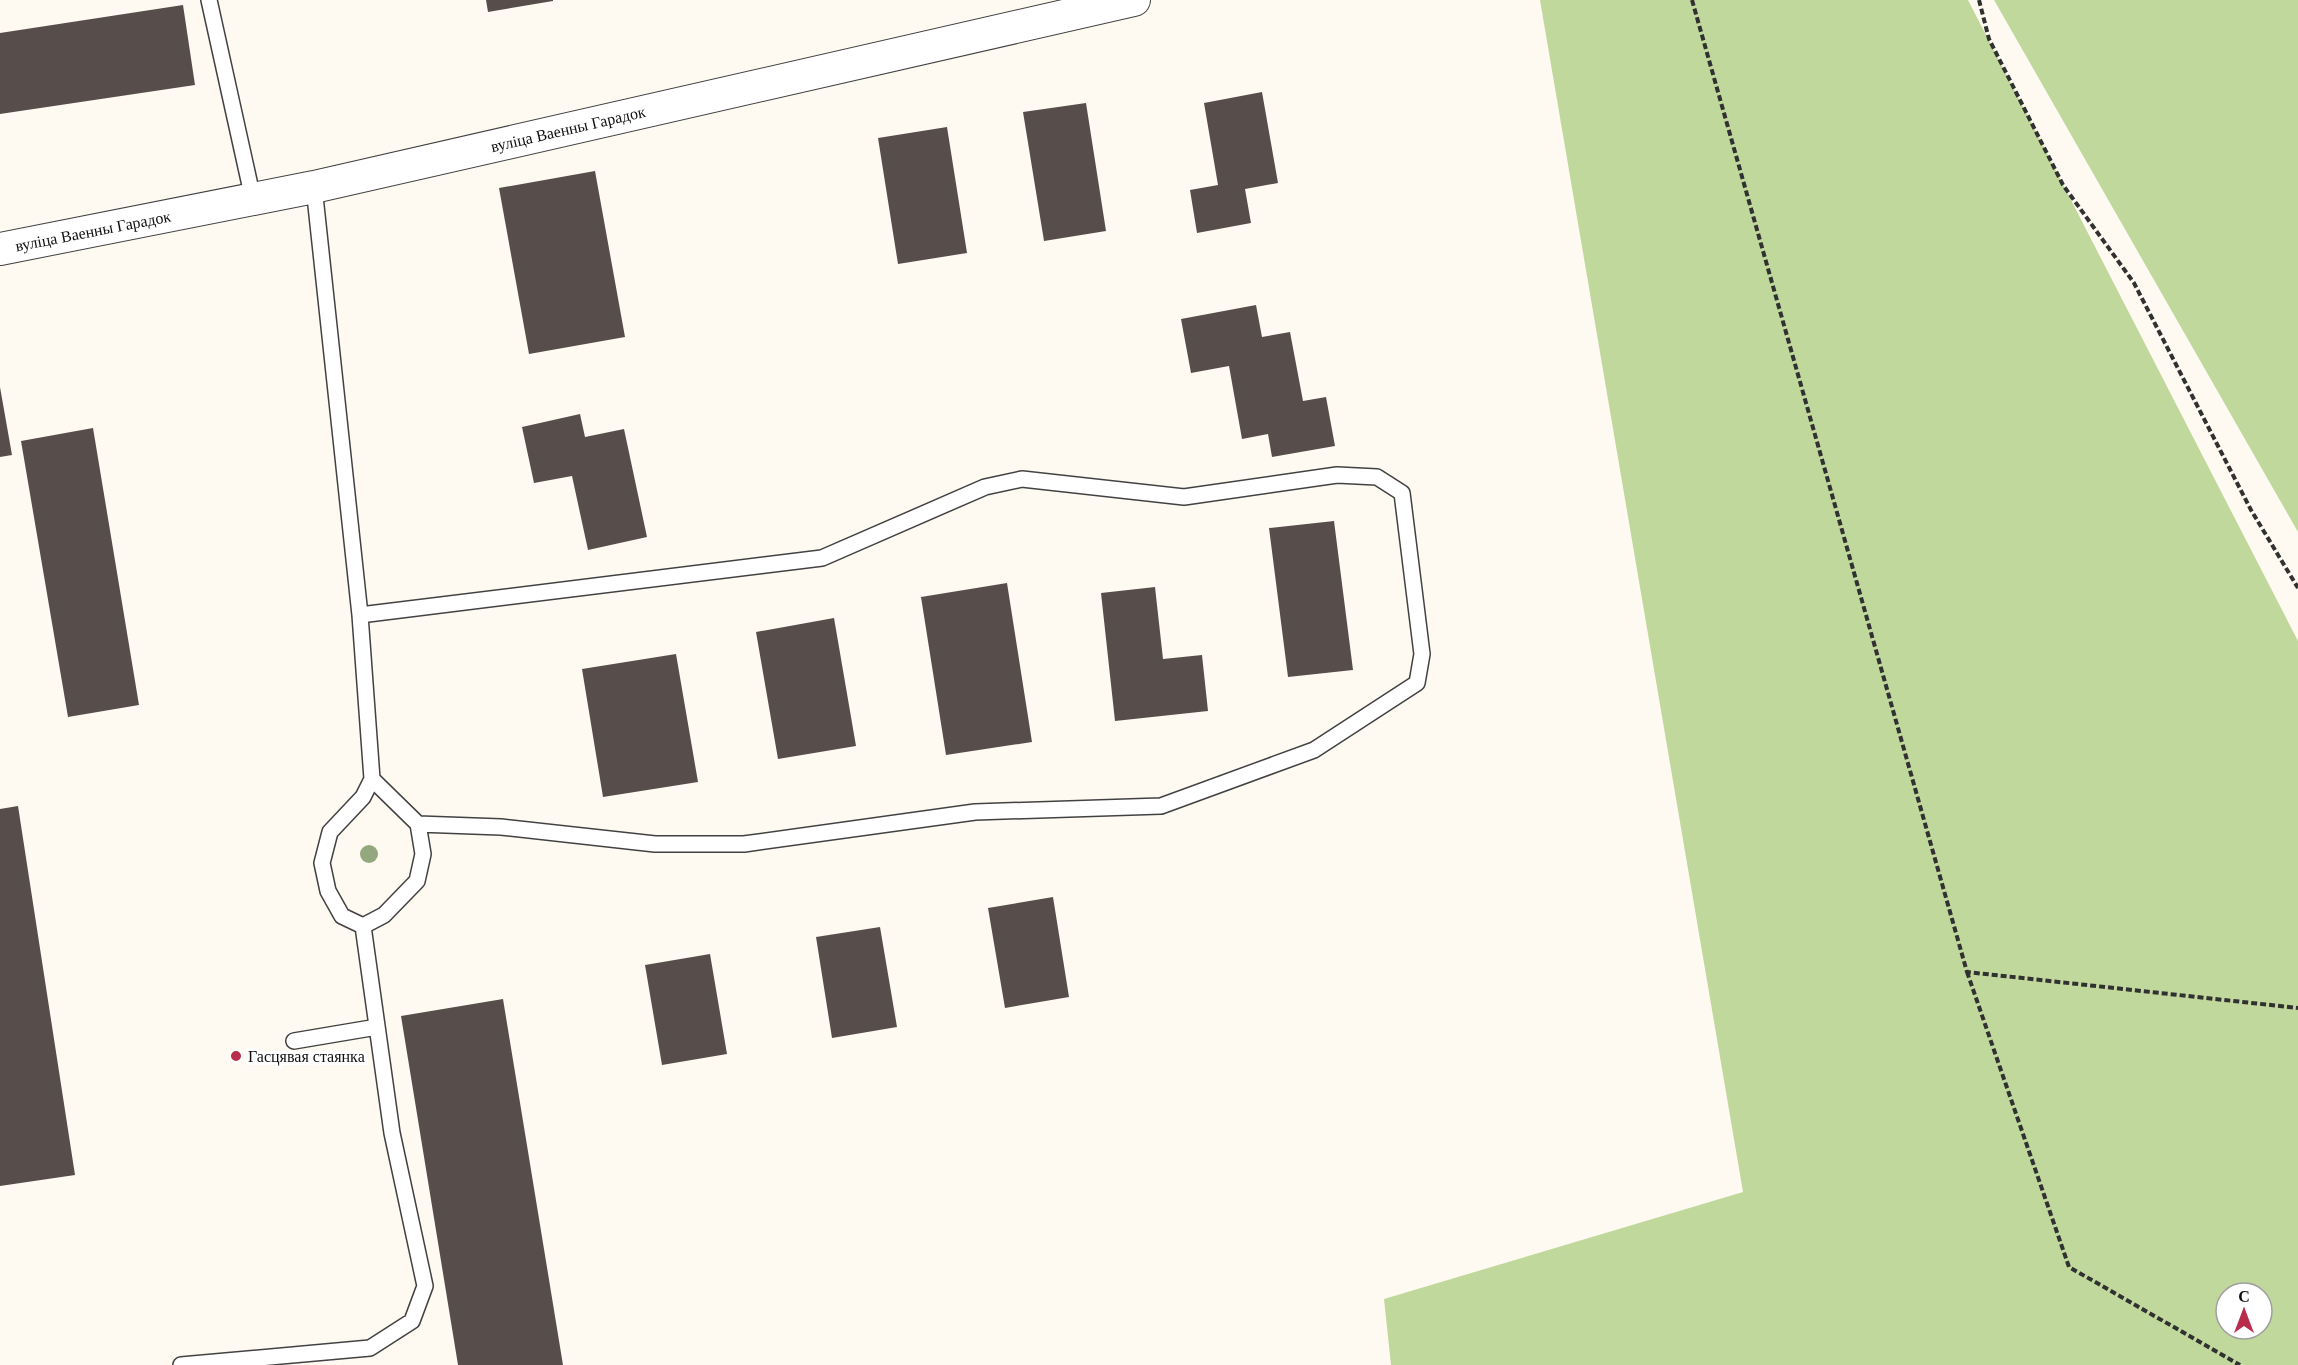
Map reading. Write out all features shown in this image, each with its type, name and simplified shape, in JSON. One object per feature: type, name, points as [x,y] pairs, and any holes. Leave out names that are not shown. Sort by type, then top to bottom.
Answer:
[{"type":"street","name":"вуліца Ваенны Гарадок","points":[[0,249],[314,187],[1134,0]]},
{"type":"lane","points":[[209,0],[253,200]]},
{"type":"lane","points":[[314,187],[360,615],[372,779],[363,797],[330,832],[322,863],[328,891],[342,916],[363,926]]},
{"type":"lane","points":[[360,615],[822,558],[985,487],[1022,479],[1184,497],[1337,475],[1377,477],[1402,493],[1422,654],[1417,683],[1314,750],[1161,806],[975,812],[744,844],[655,844],[501,827],[418,825]]},
{"type":"lane","points":[[363,926],[384,915],[417,881],[423,854],[418,825],[372,779]]},
{"type":"lane","points":[[181,1365],[370,1348],[412,1321],[425,1286],[392,1133],[363,926]]},
{"type":"lane","points":[[294,1041],[378,1027]]},
{"type":"path","points":[[1692,0],[1967,972],[2069,1267],[2241,1365]]},
{"type":"path","points":[[1979,0],[1989,39],[2063,185],[2134,283],[2251,510],[2298,588]]},
{"type":"path","points":[[1967,972],[2298,1008]]},
{"type":"green space","points":[[1540,0],[1968,0],[2298,641],[2298,1365],[1391,1365],[1384,1299],[1743,1192]]},
{"type":"green space","points":[[1994,0],[2298,0],[2298,532]]},
{"type":"building","points":[[486,0],[553,0],[553,1],[488,12]]},
{"type":"building","points":[[183,5],[195,85],[0,114],[0,33]]},
{"type":"building","points":[[1262,92],[1278,183],[1245,189],[1251,223],[1197,233],[1190,190],[1218,185],[1204,103]]},
{"type":"building","points":[[1086,103],[1106,231],[1044,241],[1023,112]]},
{"type":"building","points":[[947,127],[967,253],[898,264],[878,138]]},
{"type":"building","points":[[595,171],[625,337],[529,354],[499,188]]},
{"type":"building","points":[[1256,305],[1262,337],[1290,332],[1303,401],[1326,397],[1335,446],[1272,457],[1268,434],[1242,439],[1229,366],[1191,373],[1181,319]]},
{"type":"building","points":[[0,387],[12,455],[0,457]]},
{"type":"building","points":[[580,414],[585,437],[624,429],[647,537],[588,550],[572,476],[534,483],[522,427]]},
{"type":"building","points":[[93,428],[139,705],[68,717],[21,441]]},
{"type":"building","points":[[1334,521],[1353,670],[1288,677],[1269,528]]},
{"type":"building","points":[[1007,583],[1032,742],[946,755],[921,597]]},
{"type":"building","points":[[1155,587],[1163,659],[1202,655],[1208,711],[1115,721],[1101,593]]},
{"type":"building","points":[[834,618],[856,746],[778,759],[756,632]]},
{"type":"building","points":[[676,654],[698,782],[603,797],[582,669]]},
{"type":"building","points":[[18,806],[75,1175],[0,1186],[0,809]]},
{"type":"building","points":[[1053,897],[1069,997],[1005,1008],[988,908]]},
{"type":"building","points":[[880,927],[897,1027],[832,1038],[816,937]]},
{"type":"building","points":[[710,954],[727,1054],[662,1065],[645,965]]},
{"type":"building","points":[[503,999],[563,1365],[458,1365],[401,1016]]},
{"type":"place","name":"Гасцявая стаянка","points":[[236,1056]]}]
